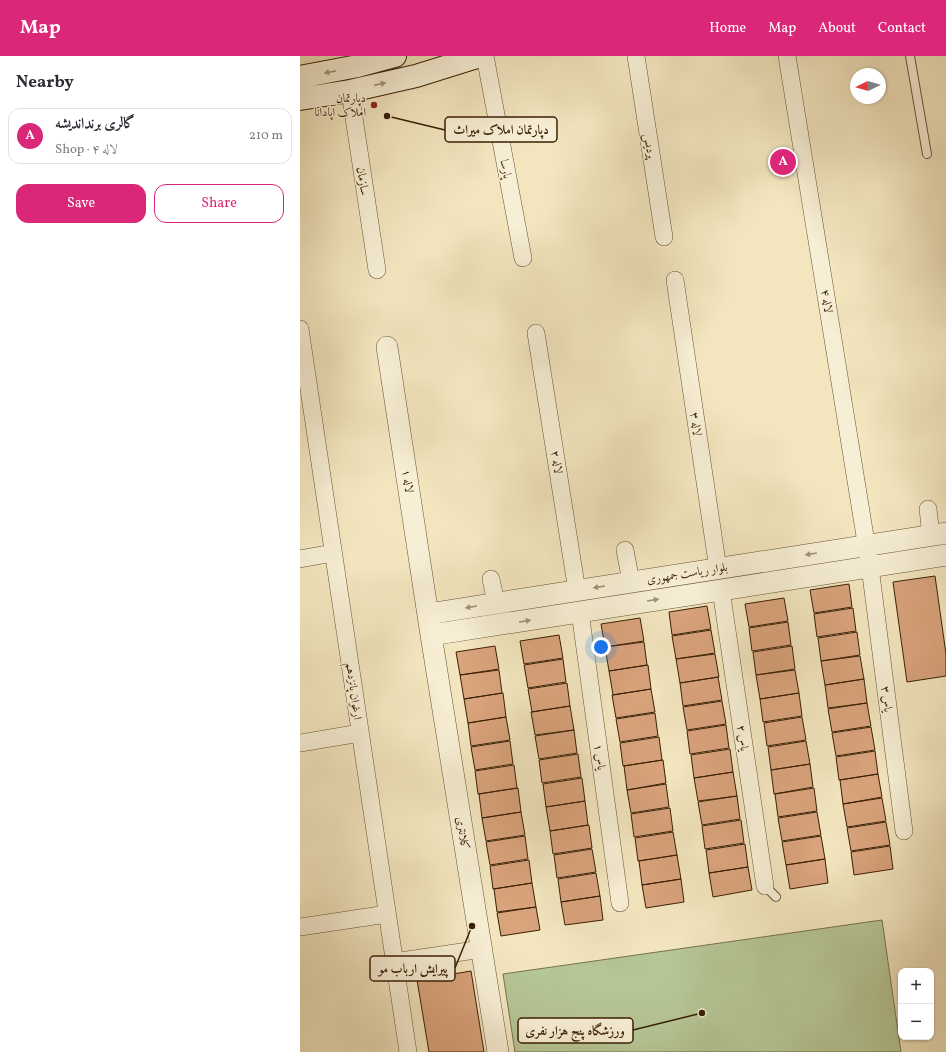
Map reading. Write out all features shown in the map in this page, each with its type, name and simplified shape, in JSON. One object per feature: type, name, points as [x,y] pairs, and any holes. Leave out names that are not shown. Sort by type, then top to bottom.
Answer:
[{"type":"main road","points":[[300,78],[358,66],[395,56]]},
{"type":"main road","points":[[300,99],[350,91],[416,76],[480,56]]},
{"type":"street","name":"پارسا","points":[[485,56],[523,258]]},
{"type":"street","name":"پردیس","points":[[636,56],[664,237]]},
{"type":"street","name":"لاله ۴","points":[[787,56],[870,566]]},
{"type":"street","name":"سازمان","points":[[350,91],[377,270]]},
{"type":"street","name":"لاله ۳","points":[[675,280],[718,569]]},
{"type":"street","name":"ارغوان پانزدهم","points":[[300,330],[303,375],[333,553],[408,1052]]},
{"type":"street","name":"لاله ۲","points":[[536,334],[577,591]]},
{"type":"street","name":"لاله ۱","points":[[387,347],[428,614]]},
{"type":"street","points":[[928,509],[938,534]]},
{"type":"street","name":"بلوار ریاست جمهوری","points":[[428,614],[938,534]]},
{"type":"street","points":[[899,540],[888,544],[886,548],[891,557],[901,562]]},
{"type":"street","points":[[844,549],[855,551],[857,557],[855,563],[848,570]]},
{"type":"street","points":[[625,550],[631,582]]},
{"type":"street","points":[[300,559],[333,553]]},
{"type":"street","name":"بلوار ریاست جمهوری","points":[[431,635],[500,627],[580,612],[946,555]]},
{"type":"street","name":"یاس ۳","points":[[870,566],[904,831]]},
{"type":"street","points":[[491,579],[496,603]]},
{"type":"street","name":"یاس ۲","points":[[721,590],[770,892]]},
{"type":"street","name":"یاس ۱","points":[[580,612],[620,903]]},
{"type":"street","name":"کلانتری","points":[[428,614],[498,1052]]},
{"type":"street","points":[[300,743],[360,733]]},
{"type":"street","points":[[300,927],[387,914]]},
{"type":"street","points":[[394,962],[482,949]]},
{"type":"lane","points":[[910,56],[927,154]]},
{"type":"green space","points":[[882,920],[898,1040],[899,1040],[901,1052],[515,1052],[503,974]]},
{"type":"building","points":[[935,576],[946,654],[946,676],[907,682],[893,582]]},
{"type":"building","points":[[849,584],[852,607],[814,613],[810,590]]},
{"type":"building","points":[[784,598],[788,621],[749,627],[745,604]]},
{"type":"building","points":[[707,606],[711,629],[672,635],[669,612]]},
{"type":"building","points":[[853,608],[856,631],[817,637],[814,614]]},
{"type":"building","points":[[640,618],[644,641],[605,647],[601,624]]},
{"type":"building","points":[[788,622],[791,645],[752,651],[749,628]]},
{"type":"building","points":[[711,630],[715,653],[676,659],[672,636]]},
{"type":"building","points":[[857,632],[860,655],[821,661],[818,638]]},
{"type":"building","points":[[559,635],[563,658],[524,664],[520,641]]},
{"type":"building","points":[[644,642],[647,665],[609,671],[605,647]]},
{"type":"building","points":[[495,646],[499,669],[460,675],[456,652]]},
{"type":"building","points":[[792,646],[795,669],[756,675],[753,652]]},
{"type":"building","points":[[715,654],[719,677],[680,683],[676,659]]},
{"type":"building","points":[[860,656],[864,679],[825,685],[821,661]]},
{"type":"building","points":[[563,659],[566,682],[528,688],[524,665]]},
{"type":"building","points":[[648,665],[651,689],[613,695],[609,671]]},
{"type":"building","points":[[499,670],[502,693],[464,699],[460,675]]},
{"type":"building","points":[[795,670],[799,693],[760,699],[756,675]]},
{"type":"building","points":[[718,677],[722,700],[683,706],[680,683]]},
{"type":"building","points":[[864,679],[867,703],[828,708],[825,685]]},
{"type":"building","points":[[567,683],[570,706],[532,712],[528,689]]},
{"type":"building","points":[[651,689],[655,712],[616,718],[612,695]]},
{"type":"building","points":[[503,693],[506,717],[468,723],[464,699]]},
{"type":"building","points":[[799,693],[802,716],[763,722],[760,699]]},
{"type":"building","points":[[722,701],[726,724],[687,730],[683,707]]},
{"type":"building","points":[[867,703],[871,726],[832,732],[828,709]]},
{"type":"building","points":[[570,706],[574,730],[535,735],[531,712]]},
{"type":"building","points":[[655,713],[658,736],[620,742],[616,719]]},
{"type":"building","points":[[506,717],[510,740],[471,746],[468,723]]},
{"type":"building","points":[[802,717],[806,740],[767,746],[764,723]]},
{"type":"building","points":[[726,725],[729,748],[690,754],[687,731]]},
{"type":"building","points":[[871,727],[875,750],[836,756],[832,733]]},
{"type":"building","points":[[574,730],[577,753],[539,759],[535,736]]},
{"type":"building","points":[[659,737],[662,760],[623,766],[620,743]]},
{"type":"building","points":[[510,741],[513,764],[475,770],[471,747]]},
{"type":"building","points":[[806,741],[810,764],[771,770],[768,747]]},
{"type":"building","points":[[730,749],[733,772],[694,778],[691,755]]},
{"type":"building","points":[[875,751],[878,774],[839,780],[836,757]]},
{"type":"building","points":[[578,754],[581,777],[542,783],[539,760]]},
{"type":"building","points":[[663,760],[666,783],[627,790],[624,766]]},
{"type":"building","points":[[810,764],[813,787],[774,794],[771,770]]},
{"type":"building","points":[[514,765],[517,788],[478,794],[475,771]]},
{"type":"building","points":[[733,772],[737,796],[698,801],[694,778]]},
{"type":"building","points":[[878,774],[882,797],[843,804],[840,780]]},
{"type":"building","points":[[582,778],[585,801],[546,807],[543,784]]},
{"type":"building","points":[[666,784],[669,807],[631,813],[627,790]]},
{"type":"building","points":[[518,788],[521,812],[482,818],[479,794]]},
{"type":"building","points":[[814,788],[817,811],[778,817],[775,794]]},
{"type":"building","points":[[737,796],[740,819],[702,825],[698,802]]},
{"type":"building","points":[[882,798],[886,821],[847,827],[843,804]]},
{"type":"building","points":[[585,801],[588,825],[550,831],[546,807]]},
{"type":"building","points":[[670,808],[673,831],[634,837],[631,814]]},
{"type":"building","points":[[521,812],[525,835],[486,841],[482,818]]},
{"type":"building","points":[[817,812],[821,835],[782,841],[778,818]]},
{"type":"building","points":[[741,820],[744,843],[705,849],[702,826]]},
{"type":"building","points":[[886,822],[890,845],[851,851],[847,828]]},
{"type":"building","points":[[589,825],[592,848],[553,854],[550,831]]},
{"type":"building","points":[[673,832],[677,855],[638,861],[635,838]]},
{"type":"building","points":[[525,836],[528,859],[490,865],[486,842]]},
{"type":"building","points":[[821,836],[825,859],[786,865],[782,842]]},
{"type":"building","points":[[745,844],[748,867],[709,873],[706,850]]},
{"type":"building","points":[[890,846],[893,869],[854,875],[851,852]]},
{"type":"building","points":[[592,849],[596,872],[557,878],[554,855]]},
{"type":"building","points":[[677,855],[681,879],[642,885],[639,861]]},
{"type":"building","points":[[825,859],[828,883],[790,889],[786,865]]},
{"type":"building","points":[[529,860],[532,883],[493,889],[490,866]]},
{"type":"building","points":[[748,867],[752,890],[713,897],[709,873]]},
{"type":"building","points":[[596,873],[600,896],[561,902],[558,879]]},
{"type":"building","points":[[681,879],[684,902],[646,908],[642,885]]},
{"type":"building","points":[[532,883],[536,907],[497,912],[494,889]]},
{"type":"building","points":[[600,896],[603,920],[565,925],[561,902]]},
{"type":"building","points":[[536,907],[540,930],[501,936],[497,913]]},
{"type":"building","points":[[471,971],[484,1052],[429,1052],[417,980]]},
{"type":"place","name":"دپارتمان املاک آپادانا","points":[[374,105]]},
{"type":"place","name":"دپارتمان املاک میراث","points":[[387,116]]},
{"type":"place","name":"گالری برنداندیشه","points":[[783,162]]},
{"type":"place","name":"پیرایش ارباب مو","points":[[472,926]]},
{"type":"place","name":"ورزشگاه پنج هزار نفری","points":[[702,1013]]}]
